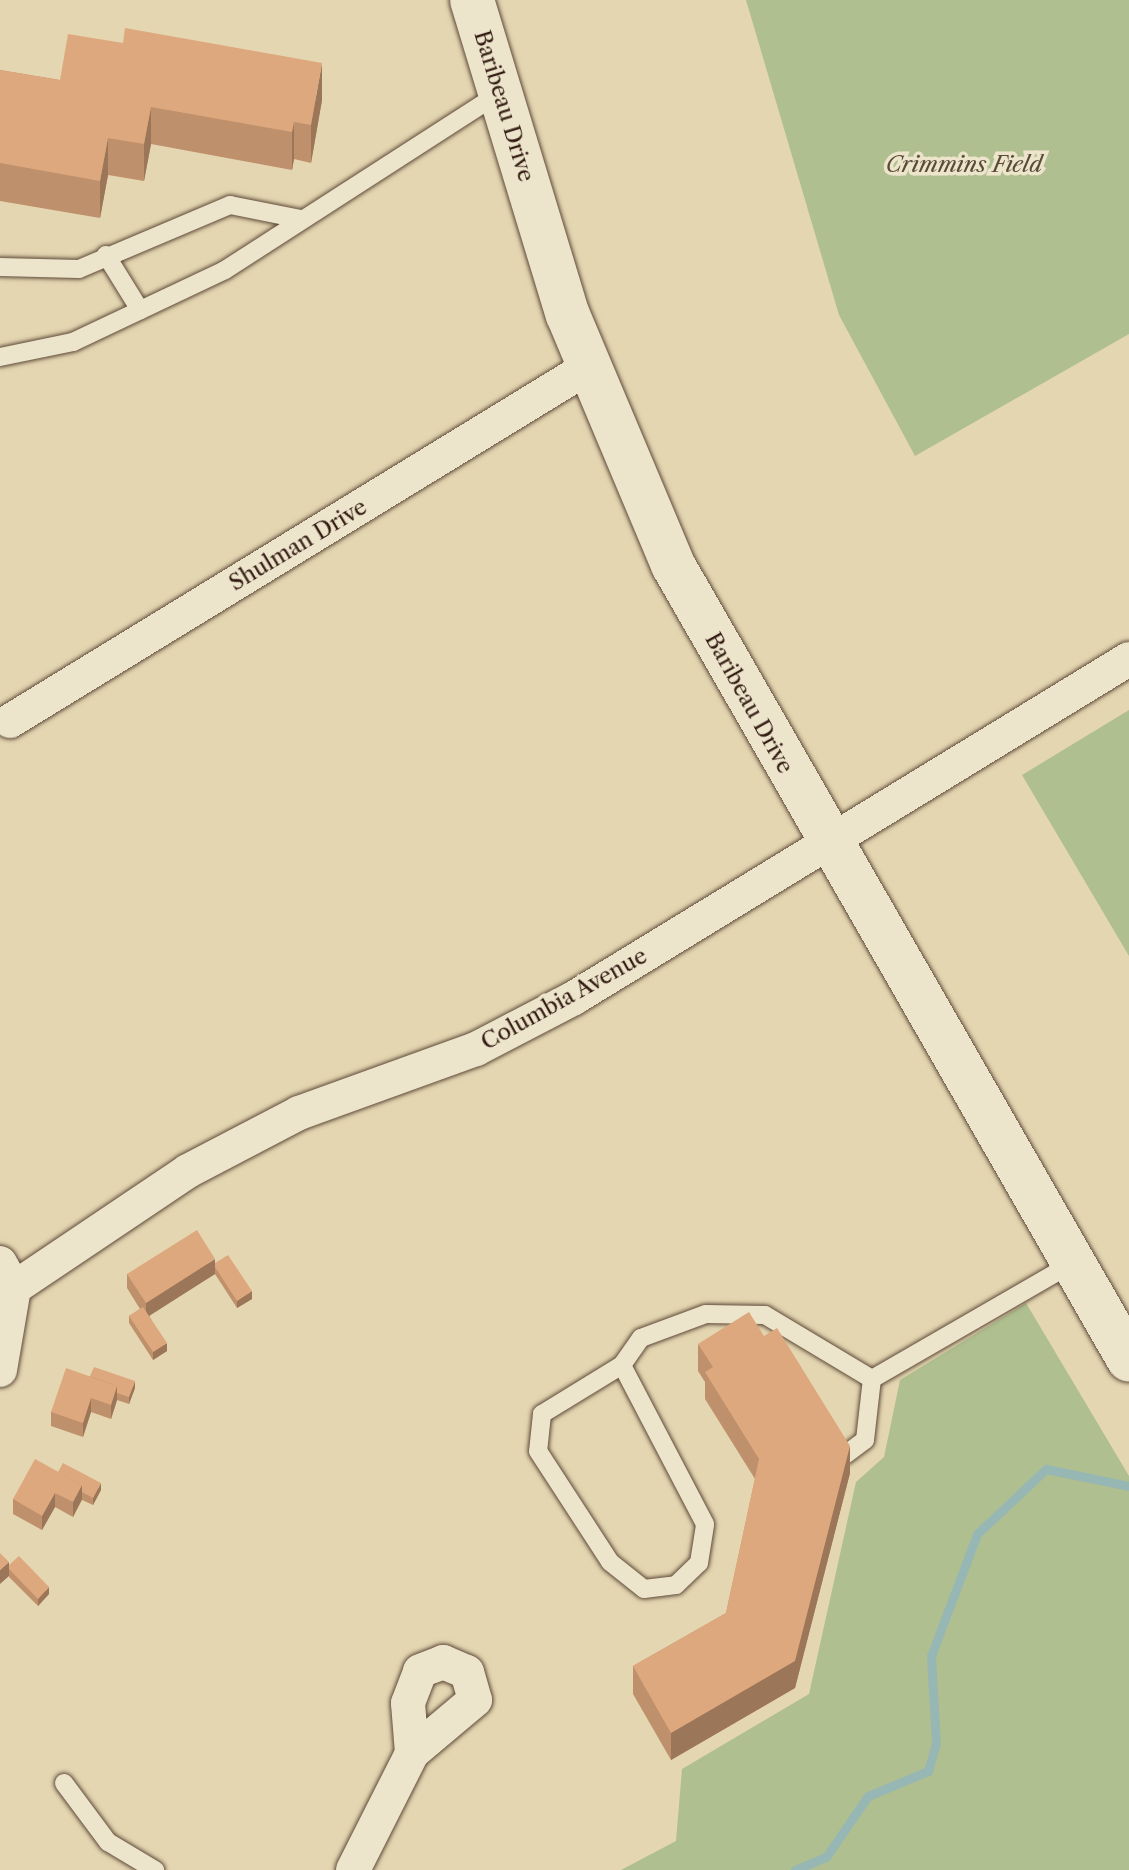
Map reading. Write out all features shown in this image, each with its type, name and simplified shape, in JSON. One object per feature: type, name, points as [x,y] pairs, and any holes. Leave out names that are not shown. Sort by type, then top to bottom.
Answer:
[{"type":"street","name":"Baribeau Drive","points":[[472,0],[587,368],[673,565],[827,840],[1075,1261],[1129,1360]]},
{"type":"street","name":"Shulman Drive","points":[[10,721],[587,368]]},
{"type":"street","name":"Columbia Avenue","points":[[0,1370],[7,1276],[188,1171],[299,1113],[476,1049],[574,998],[827,840],[1129,659]]},
{"type":"street","points":[[353,1870],[412,1753]]},
{"type":"lane","points":[[0,357],[73,342],[225,270],[500,93]]},
{"type":"lane","points":[[0,267],[51,274],[230,205],[300,219]]},
{"type":"lane","points":[[106,255],[140,310]]},
{"type":"lane","points":[[872,1379],[1075,1261]]},
{"type":"lane","points":[[622,1365],[705,1524],[699,1563],[676,1585],[644,1589],[610,1562],[538,1451],[542,1414],[622,1365],[641,1338],[706,1314],[765,1315],[872,1379]]},
{"type":"lane","points":[[845,1455],[865,1440],[872,1379]]},
{"type":"lane","points":[[64,1783],[108,1842],[155,1870]]},
{"type":"green space","name":"Crimmins Field","points":[[746,0],[1129,0],[1129,334],[915,456],[839,315]]},
{"type":"green space","points":[[1129,710],[1129,956],[1022,775]]},
{"type":"green space","points":[[1026,1303],[1129,1476],[1129,1870],[621,1870],[676,1841],[682,1769],[809,1694],[856,1482],[884,1457],[900,1380]]},
{"type":"building","points":[[125,28],[322,63],[311,125],[294,122],[292,132],[151,107],[144,144],[108,138],[100,181],[0,163],[0,70],[60,80],[68,34],[123,43]]},
{"type":"building","points":[[197,1230],[215,1259],[146,1303],[127,1274]]},
{"type":"building","points":[[228,1255],[252,1291],[237,1301],[215,1267],[215,1263]]},
{"type":"building","points":[[143,1307],[167,1343],[153,1352],[129,1316]]},
{"type":"building","points":[[749,1312],[764,1336],[777,1328],[850,1446],[795,1661],[671,1733],[633,1666],[726,1613],[759,1459],[705,1372],[713,1367],[698,1344]]},
{"type":"building","points":[[94,1367],[135,1381],[129,1397],[117,1393],[117,1386],[90,1376]]},
{"type":"building","points":[[66,1368],[117,1386],[111,1405],[91,1398],[83,1423],[51,1412]]},
{"type":"building","points":[[35,1459],[82,1485],[73,1502],[55,1493],[42,1516],[13,1499]]},
{"type":"building","points":[[63,1463],[101,1483],[93,1498],[82,1492],[82,1485],[58,1472]]},
{"type":"building","points":[[0,1553],[9,1562],[0,1570]]},
{"type":"building","points":[[19,1556],[49,1587],[38,1599],[9,1569],[9,1565]]},
{"type":"waterway","points":[[795,1870],[826,1857],[868,1796],[928,1771],[936,1743],[931,1656],[977,1534],[1046,1469],[1129,1486]]}]
